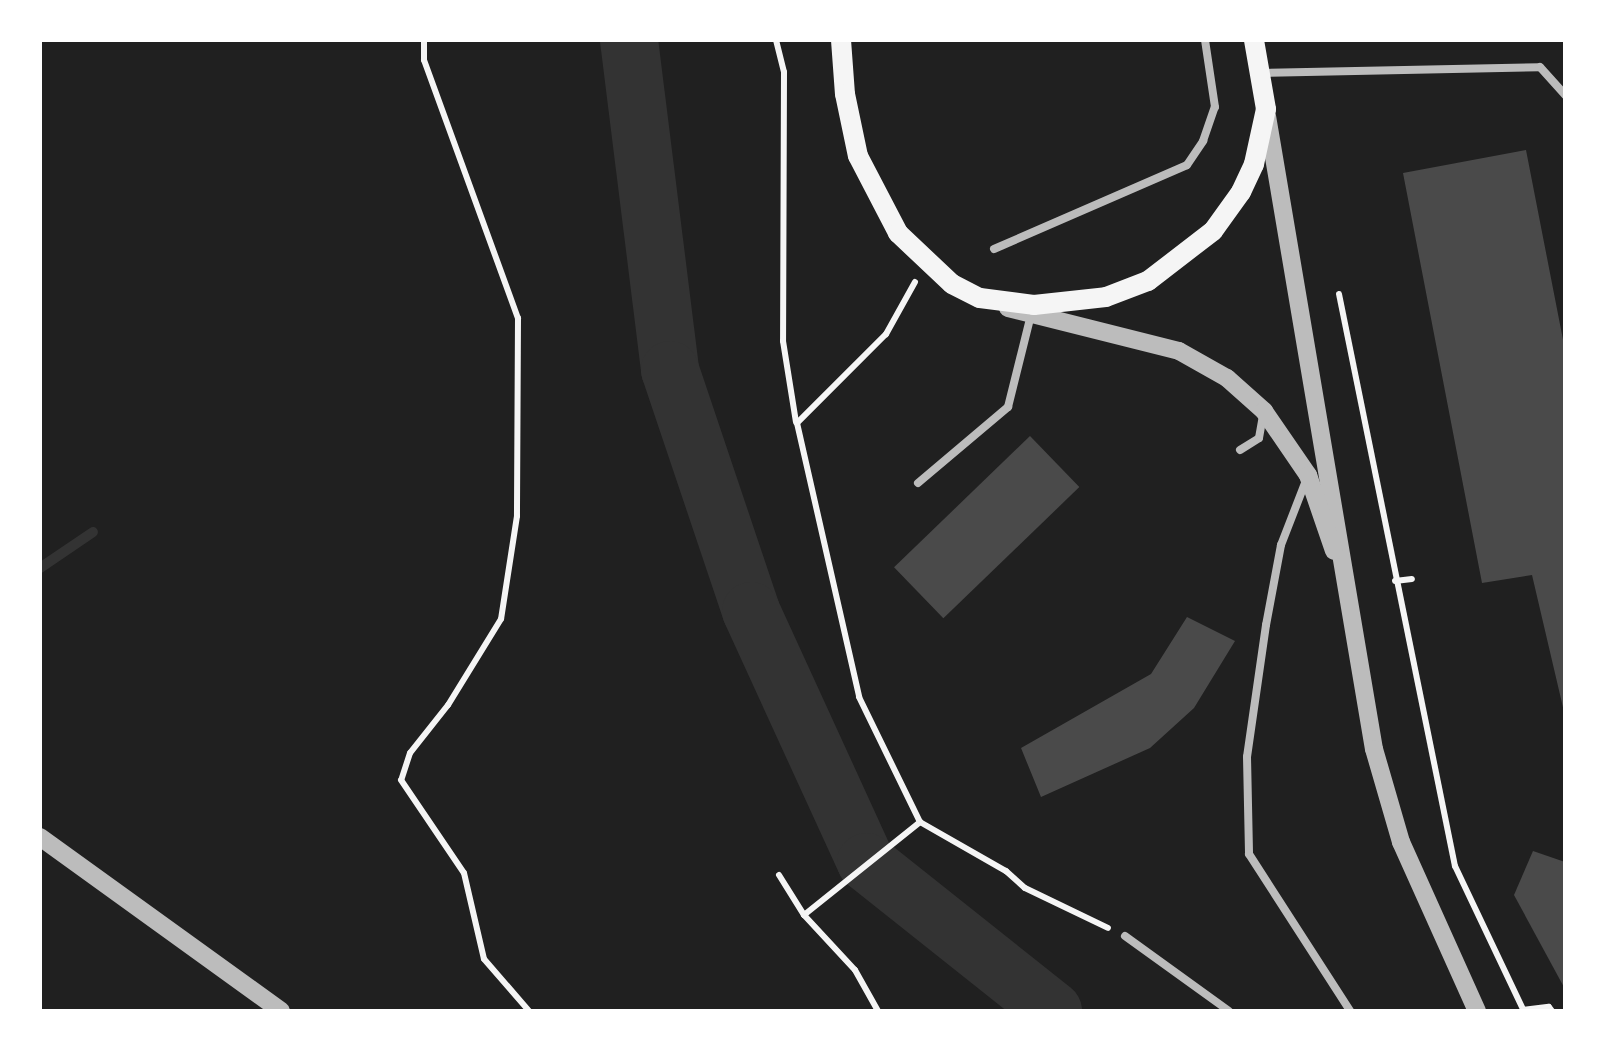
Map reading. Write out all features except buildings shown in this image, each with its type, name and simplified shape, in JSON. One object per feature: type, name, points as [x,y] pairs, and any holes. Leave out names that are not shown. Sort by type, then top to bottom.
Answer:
[{"type":"main road","points":[[841,40],[845,94],[858,156],[898,233],[925,263],[980,298],[1034,305],[1073,304],[1148,281],[1183,258],[1213,231],[1241,192],[1254,164],[1266,109],[1254,40]]},
{"type":"street","points":[[1266,109],[1374,749],[1401,842],[1477,1011]]},
{"type":"street","points":[[980,298],[1031,315],[1179,351],[1226,378],[1264,411],[1308,475],[1352,604]]},
{"type":"street","points":[[40,837],[281,1011]]},
{"type":"lane","points":[[994,248],[1187,165],[1203,142],[1215,107],[1205,40]]},
{"type":"lane","points":[[1262,74],[1540,68],[1565,95]]},
{"type":"lane","points":[[918,484],[1008,406],[1031,315]]},
{"type":"lane","points":[[1240,450],[1259,438],[1264,411]]},
{"type":"lane","points":[[1308,475],[1281,545],[1266,625],[1247,758],[1249,854],[1350,1011]]},
{"type":"lane","points":[[1125,936],[1229,1011]]},
{"type":"path","points":[[424,40],[424,60],[518,318],[517,516],[501,619],[448,705],[410,752],[401,780],[464,873],[484,959],[528,1011]]},
{"type":"path","points":[[776,40],[784,72],[783,341],[796,423],[859,697],[920,822],[1006,870],[1025,888],[1125,936]]},
{"type":"path","points":[[796,423],[886,334],[925,263]]},
{"type":"path","points":[[1339,294],[1455,866],[1523,1011],[1549,1007],[1552,1011]]},
{"type":"path","points":[[1395,581],[1412,579]]},
{"type":"path","points":[[804,914],[920,822]]},
{"type":"path","points":[[779,875],[804,914],[855,970],[878,1011]]},
{"type":"shaded area","points":[[40,40],[1565,40],[1565,1011],[40,1011]]},
{"type":"waterway","points":[[629,40],[670,370],[751,611],[866,862],[1053,1011]]},
{"type":"waterway","points":[[40,568],[93,532]]}]
